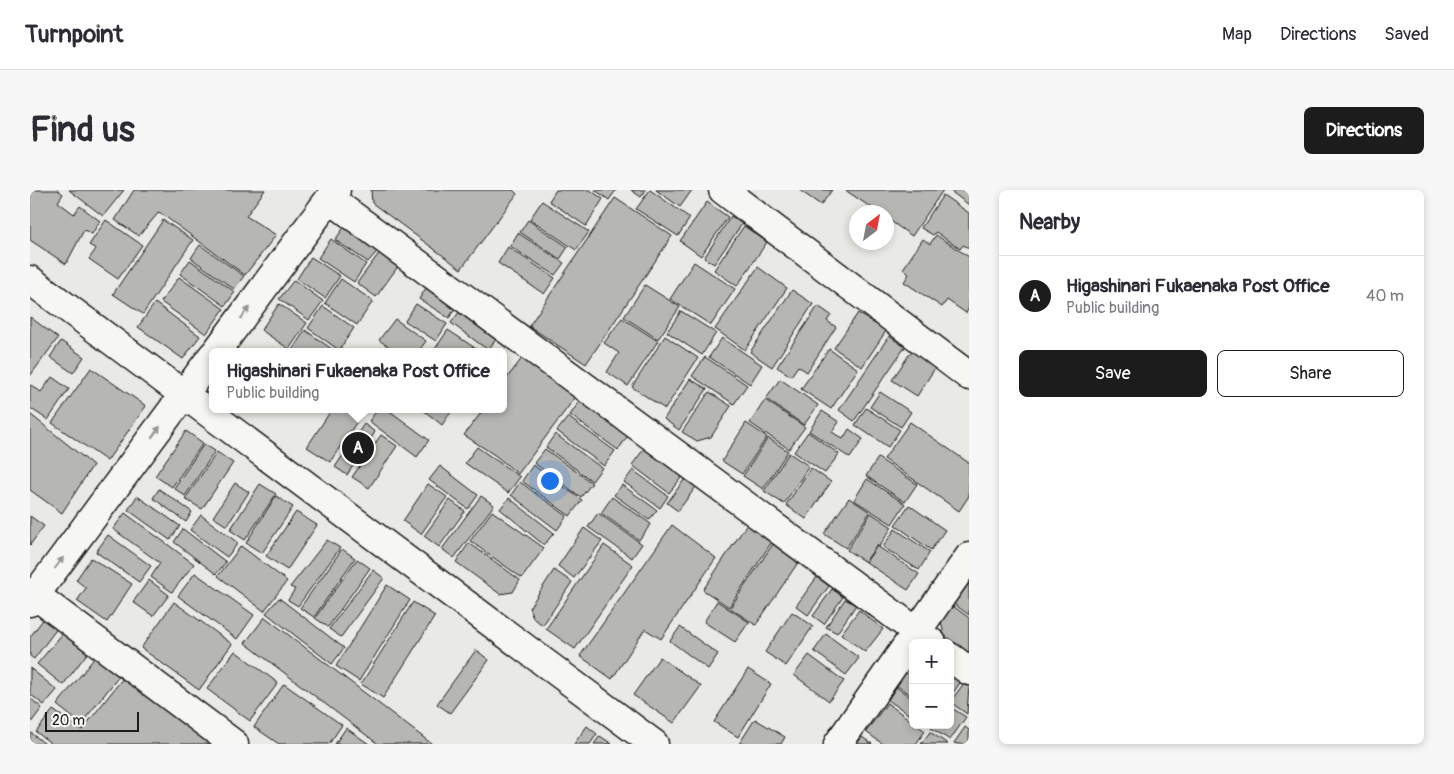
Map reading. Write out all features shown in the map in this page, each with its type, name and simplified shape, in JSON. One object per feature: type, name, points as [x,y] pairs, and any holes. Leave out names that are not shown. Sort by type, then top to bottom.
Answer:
[{"type":"street","points":[[723,190],[969,376]]},
{"type":"street","points":[[219,348],[333,194],[925,637]]},
{"type":"street","points":[[30,280],[654,744]]},
{"type":"street","points":[[209,361],[32,599],[234,744]]},
{"type":"street","points":[[838,744],[925,637],[969,557]]},
{"type":"street","points":[[954,660],[969,671]]},
{"type":"building","points":[[30,190],[58,190],[63,194],[58,202],[74,214],[80,206],[100,221],[92,234],[84,230],[66,264],[30,240]]},
{"type":"building","points":[[69,190],[124,190],[103,216]]},
{"type":"building","points":[[134,190],[265,190],[246,216],[276,235],[245,275],[159,212],[139,236],[115,220]]},
{"type":"building","points":[[371,190],[513,190],[517,194],[461,269],[372,203]]},
{"type":"building","points":[[556,190],[590,190],[603,199],[586,226],[549,201]]},
{"type":"building","points":[[595,190],[616,190],[609,200]]},
{"type":"building","points":[[631,190],[646,190],[641,197]]},
{"type":"building","points":[[650,190],[690,218],[678,236],[636,209]]},
{"type":"building","points":[[656,190],[692,190],[680,207]]},
{"type":"building","points":[[799,190],[832,190],[821,205]]},
{"type":"building","points":[[845,190],[943,190],[912,236],[894,224],[894,205],[868,205]]},
{"type":"building","points":[[949,190],[969,190],[969,205]]},
{"type":"building","points":[[943,195],[969,213],[969,248],[963,245],[960,249],[936,232],[933,235],[921,228]]},
{"type":"building","points":[[615,198],[672,236],[586,364],[529,326]]},
{"type":"building","points":[[542,201],[589,232],[576,250],[530,219]]},
{"type":"building","points":[[707,202],[728,217],[701,256],[680,241]]},
{"type":"building","points":[[731,216],[742,224],[714,264],[704,258]]},
{"type":"building","points":[[106,220],[142,245],[118,279],[89,259],[96,249],[89,245]]},
{"type":"building","points":[[163,220],[193,240],[143,314],[113,294]]},
{"type":"building","points":[[528,220],[568,247],[560,259],[520,232]]},
{"type":"building","points":[[345,226],[380,248],[368,262],[335,240]]},
{"type":"building","points":[[744,226],[767,242],[737,286],[714,270]]},
{"type":"building","points":[[518,233],[564,263],[555,275],[510,246]]},
{"type":"building","points":[[936,235],[969,257],[969,308],[966,313],[947,300],[942,307],[904,282],[909,274],[903,269],[923,239],[930,244]]},
{"type":"building","points":[[331,239],[366,264],[354,282],[318,258]]},
{"type":"building","points":[[200,245],[244,276],[234,289],[191,258]]},
{"type":"building","points":[[508,247],[555,278],[544,294],[498,263]]},
{"type":"building","points":[[380,252],[399,265],[376,297],[357,283]]},
{"type":"building","points":[[311,257],[340,276],[325,298],[297,279]]},
{"type":"building","points":[[190,260],[235,292],[225,306],[180,274]]},
{"type":"building","points":[[694,262],[735,289],[711,325],[670,299]]},
{"type":"building","points":[[758,267],[787,288],[745,350],[715,329]]},
{"type":"building","points":[[179,277],[224,309],[206,334],[161,302]]},
{"type":"building","points":[[341,279],[373,301],[357,325],[325,303]]},
{"type":"building","points":[[294,280],[323,301],[309,320],[279,299]]},
{"type":"building","points":[[428,285],[458,304],[449,318],[419,299]]},
{"type":"building","points":[[645,285],[680,307],[658,339],[624,317]]},
{"type":"building","points":[[792,290],[813,304],[772,367],[750,352]]},
{"type":"building","points":[[155,303],[200,336],[183,359],[138,327]]},
{"type":"building","points":[[279,304],[307,323],[290,348],[261,330]]},
{"type":"building","points":[[416,304],[447,324],[436,341],[405,321]]},
{"type":"building","points":[[323,306],[354,328],[340,348],[336,348],[308,328]]},
{"type":"building","points":[[818,306],[831,315],[827,321],[836,327],[807,372],[798,366],[791,376],[777,367]]},
{"type":"building","points":[[463,307],[500,334],[490,348],[485,348],[451,323]]},
{"type":"building","points":[[681,311],[716,333],[702,355],[667,332]]},
{"type":"building","points":[[858,313],[886,331],[862,367],[834,348]]},
{"type":"building","points":[[30,317],[58,338],[30,376]]},
{"type":"building","points":[[622,318],[658,341],[628,386],[607,372],[619,353],[604,343]]},
{"type":"building","points":[[395,319],[426,341],[421,348],[390,348],[379,340]]},
{"type":"building","points":[[305,330],[330,348],[294,348]]},
{"type":"building","points":[[448,330],[475,348],[436,348]]},
{"type":"building","points":[[665,336],[698,358],[665,409],[632,387]]},
{"type":"building","points":[[889,336],[905,347],[854,421],[839,410]]},
{"type":"building","points":[[722,338],[762,365],[750,384],[709,357]]},
{"type":"building","points":[[61,341],[84,357],[73,373],[50,357]]},
{"type":"building","points":[[829,349],[858,369],[831,409],[801,389]]},
{"type":"building","points":[[913,349],[937,365],[917,396],[892,380]]},
{"type":"building","points":[[523,357],[577,395],[518,474],[496,456],[464,435],[481,413],[507,413],[507,378]]},
{"type":"building","points":[[705,357],[747,385],[734,404],[692,376]]},
{"type":"building","points":[[91,368],[146,406],[107,461],[52,423]]},
{"type":"building","points":[[52,377],[69,389],[48,420],[30,408],[30,387],[31,385],[41,392]]},
{"type":"building","points":[[690,379],[707,389],[679,430],[664,419]]},
{"type":"building","points":[[780,379],[818,405],[804,425],[766,399]]},
{"type":"building","points":[[709,392],[731,406],[711,437],[697,441],[682,432]]},
{"type":"building","points":[[880,392],[911,412],[901,427],[870,407]]},
{"type":"building","points":[[582,398],[630,433],[618,450],[570,415]]},
{"type":"building","points":[[765,400],[805,427],[789,449],[750,423]]},
{"type":"building","points":[[866,408],[900,430],[888,447],[855,425]]},
{"type":"building","points":[[822,411],[839,422],[832,432],[843,439],[849,429],[863,439],[850,458],[809,431]]},
{"type":"building","points":[[329,413],[363,413],[330,462],[307,447]]},
{"type":"building","points":[[375,413],[392,413],[429,440],[417,457],[369,421]]},
{"type":"building","points":[[427,413],[450,413],[442,425]]},
{"type":"building","points":[[30,414],[93,465],[62,513],[30,490]]},
{"type":"building","points":[[568,417],[615,451],[604,466],[557,431]]},
{"type":"building","points":[[910,422],[969,463],[969,496],[959,511],[884,459]]},
{"type":"building","points":[[746,423],[767,437],[742,474],[722,461]]},
{"type":"building","points":[[364,424],[375,432],[347,475],[335,467]]},
{"type":"building","points":[[186,431],[203,443],[172,487],[155,476]]},
{"type":"building","points":[[808,432],[839,454],[825,473],[794,452]]},
{"type":"building","points":[[555,434],[602,468],[592,481],[546,447]]},
{"type":"building","points":[[381,435],[397,446],[369,488],[352,477]]},
{"type":"building","points":[[768,438],[788,451],[763,489],[743,476]]},
{"type":"building","points":[[204,444],[215,451],[185,496],[174,488]]},
{"type":"building","points":[[646,446],[684,474],[669,493],[632,465]]},
{"type":"building","points":[[477,447],[520,477],[508,493],[465,463]]},
{"type":"building","points":[[545,449],[592,483],[581,497],[534,463]]},
{"type":"building","points":[[217,452],[233,463],[202,509],[185,499]]},
{"type":"building","points":[[789,453],[809,466],[784,504],[764,491]]},
{"type":"building","points":[[878,458],[917,484],[905,502],[866,476]]},
{"type":"building","points":[[533,465],[582,500],[570,516],[522,481]]},
{"type":"building","points":[[440,466],[478,495],[468,509],[429,480]]},
{"type":"building","points":[[811,468],[831,482],[806,519],[786,505]]},
{"type":"building","points":[[633,470],[668,496],[660,508],[624,482]]},
{"type":"building","points":[[687,476],[698,484],[678,511],[667,503]]},
{"type":"building","points":[[867,479],[905,504],[892,524],[854,500]]},
{"type":"building","points":[[520,482],[567,516],[557,530],[511,495]]},
{"type":"building","points":[[235,483],[249,492],[227,526],[213,517]]},
{"type":"building","points":[[260,484],[276,494],[245,540],[230,530]]},
{"type":"building","points":[[428,484],[447,497],[421,534],[403,521]]},
{"type":"building","points":[[622,485],[657,510],[649,520],[614,495]]},
{"type":"building","points":[[159,489],[192,512],[186,522],[153,498]]},
{"type":"building","points":[[137,496],[180,526],[170,540],[128,510]]},
{"type":"building","points":[[276,496],[293,507],[262,553],[246,543]]},
{"type":"building","points":[[481,496],[494,505],[454,558],[442,549]]},
{"type":"building","points":[[612,497],[651,524],[639,540],[601,513]]},
{"type":"building","points":[[509,498],[554,533],[544,545],[500,509]]},
{"type":"building","points":[[849,498],[870,512],[846,548],[824,534]]},
{"type":"building","points":[[450,500],[465,511],[439,547],[424,536]]},
{"type":"building","points":[[909,505],[945,530],[931,550],[895,525]]},
{"type":"building","points":[[492,511],[544,548],[522,578],[470,541]]},
{"type":"building","points":[[296,512],[317,525],[287,570],[266,556]]},
{"type":"building","points":[[125,513],[194,564],[172,592],[151,577],[160,563],[113,529]]},
{"type":"building","points":[[598,513],[642,544],[632,558],[588,527]]},
{"type":"building","points":[[871,513],[892,527],[879,547],[877,545],[865,562],[847,550]]},
{"type":"building","points":[[201,515],[238,543],[227,557],[190,530]]},
{"type":"building","points":[[30,516],[44,526],[30,545]]},
{"type":"building","points":[[747,524],[773,540],[729,607],[703,590]]},
{"type":"building","points":[[672,525],[716,558],[661,639],[645,629],[612,679],[580,656]]},
{"type":"building","points":[[584,528],[602,541],[574,578],[558,566]]},
{"type":"building","points":[[183,529],[226,562],[216,574],[174,542]]},
{"type":"building","points":[[895,529],[930,552],[919,570],[883,547]]},
{"type":"building","points":[[108,535],[151,566],[139,582],[96,552]]},
{"type":"building","points":[[327,540],[340,548],[298,606],[288,600],[295,589],[290,587]]},
{"type":"building","points":[[469,543],[520,580],[513,592],[500,594],[456,562]]},
{"type":"building","points":[[773,544],[799,561],[756,625],[730,608]]},
{"type":"building","points":[[604,545],[633,565],[575,649],[546,629]]},
{"type":"building","points":[[241,546],[287,581],[264,611],[218,576]]},
{"type":"building","points":[[877,546],[919,574],[908,590],[866,562]]},
{"type":"building","points":[[342,549],[355,558],[314,617],[300,608]]},
{"type":"building","points":[[91,558],[132,584],[107,622],[77,601],[86,588],[76,580]]},
{"type":"building","points":[[357,559],[370,568],[328,627],[315,618]]},
{"type":"building","points":[[373,570],[384,578],[341,637],[329,629]]},
{"type":"building","points":[[554,570],[572,582],[543,625],[534,619],[529,608]]},
{"type":"building","points":[[195,573],[254,615],[237,639],[178,596]]},
{"type":"building","points":[[817,577],[829,586],[808,615],[796,606]]},
{"type":"building","points":[[149,580],[169,595],[153,616],[133,602]]},
{"type":"building","points":[[969,583],[969,615],[954,604]]},
{"type":"building","points":[[387,585],[410,600],[359,681],[336,666]]},
{"type":"building","points":[[832,589],[843,597],[824,624],[813,616]]},
{"type":"building","points":[[279,598],[344,648],[332,664],[266,613]]},
{"type":"building","points":[[845,599],[856,605],[837,633],[826,627]]},
{"type":"building","points":[[717,601],[749,622],[735,642],[704,622]]},
{"type":"building","points":[[174,602],[232,644],[199,690],[141,648]]},
{"type":"building","points":[[413,602],[435,616],[383,698],[361,684]]},
{"type":"building","points":[[953,606],[969,618],[969,653],[954,642],[954,639],[950,639],[944,635],[941,621]]},
{"type":"building","points":[[859,610],[883,629],[865,652],[841,634]]},
{"type":"building","points":[[792,612],[813,626],[786,666],[765,652]]},
{"type":"building","points":[[45,617],[58,627],[34,659],[30,656],[30,637]]},
{"type":"building","points":[[265,617],[432,744],[378,744],[245,643]]},
{"type":"building","points":[[680,627],[718,654],[708,669],[670,641]]},
{"type":"building","points":[[64,632],[89,651],[63,685],[37,664]]},
{"type":"building","points":[[826,634],[859,658],[846,675],[814,651]]},
{"type":"building","points":[[476,650],[489,660],[450,713],[437,704]]},
{"type":"building","points":[[235,651],[278,683],[250,721],[207,689]]},
{"type":"building","points":[[809,655],[844,681],[829,701],[794,675]]},
{"type":"building","points":[[96,656],[120,675],[81,724],[57,705]]},
{"type":"building","points":[[660,657],[701,686],[674,723],[633,695]]},
{"type":"building","points":[[30,668],[57,690],[44,705],[30,694]]},
{"type":"building","points":[[748,669],[771,684],[738,737],[714,722]]},
{"type":"building","points":[[905,672],[909,675],[909,694],[896,685]]},
{"type":"building","points":[[954,675],[962,680],[954,691]]},
{"type":"building","points":[[123,678],[217,744],[52,744],[36,732],[53,710],[82,730]]},
{"type":"building","points":[[965,682],[969,685],[967,714],[954,705],[954,697]]},
{"type":"building","points":[[284,684],[342,725],[329,744],[279,744],[254,727]]},
{"type":"building","points":[[896,687],[909,696],[909,714],[888,700]]},
{"type":"building","points":[[30,698],[42,708],[30,724]]},
{"type":"building","points":[[887,703],[909,719],[909,729],[922,729],[925,731],[916,744],[883,744],[866,732]]},
{"type":"building","points":[[954,710],[966,717],[950,740],[933,729],[954,729]]},
{"type":"building","points":[[755,719],[785,737],[781,744],[739,744]]},
{"type":"building","points":[[587,726],[597,734],[590,744],[574,744]]},
{"type":"building","points":[[965,727],[969,730],[969,744],[954,743]]},
{"type":"building","points":[[346,728],[369,744],[335,744]]},
{"type":"building","points":[[30,732],[44,743],[44,744],[30,744]]},
{"type":"building","points":[[930,732],[948,744],[921,744]]},
{"type":"building","points":[[600,736],[612,744],[594,744]]},
{"type":"building","points":[[862,737],[872,744],[857,744]]},
{"type":"place","name":"Higashinari Fukaenaka Post Office","points":[[358,448]]}]
